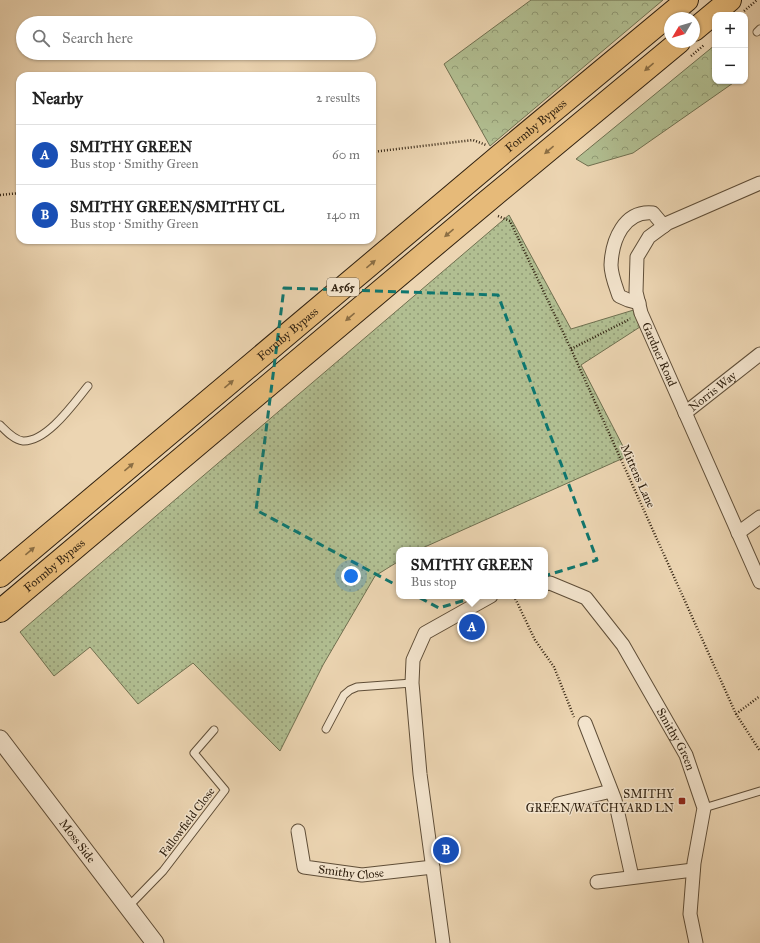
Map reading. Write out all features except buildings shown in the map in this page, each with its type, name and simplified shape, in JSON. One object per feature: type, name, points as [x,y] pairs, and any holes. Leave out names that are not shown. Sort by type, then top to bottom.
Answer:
[{"type":"highway","name":"Formby Bypass","points":[[0,576],[687,0]]},
{"type":"highway","points":[[700,25],[730,0]]},
{"type":"highway","name":"Formby Bypass","points":[[0,611],[672,48]]},
{"type":"street","name":"Gardner Road","points":[[760,183],[664,226],[649,237],[637,257],[636,292],[640,308],[760,582]]},
{"type":"street","points":[[640,308],[619,296],[611,266],[613,250],[618,235],[626,222],[634,216],[646,212],[653,213],[664,226]]},
{"type":"street","name":"Norris Way","points":[[685,413],[760,354]]},
{"type":"street","points":[[738,533],[760,517]]},
{"type":"street","name":"Smithy Green","points":[[548,583],[586,598],[623,646],[686,755],[704,808],[694,870],[690,914],[696,943]]},
{"type":"street","points":[[443,943],[420,774],[412,683],[412,660],[425,633],[486,599]]},
{"type":"street","points":[[585,723],[615,800],[632,878]]},
{"type":"street","name":"Moss Side","points":[[0,739],[155,943]]},
{"type":"street","points":[[558,804],[611,791]]},
{"type":"street","name":"Smithy Close","points":[[298,831],[304,867],[362,875],[433,866]]},
{"type":"street","points":[[597,882],[694,870]]},
{"type":"lane","points":[[0,425],[12,436],[22,441],[35,439],[46,432],[88,386]]},
{"type":"lane","points":[[326,729],[344,695],[350,690],[357,687],[412,683]]},
{"type":"lane","name":"Fallowfield Close","points":[[128,907],[163,871],[225,790],[194,753],[214,730]]},
{"type":"lane","points":[[704,808],[760,791]]},
{"type":"path","points":[[743,12],[757,0]]},
{"type":"path","points":[[376,152],[473,140],[490,146]]},
{"type":"path","points":[[0,195],[16,193]]},
{"type":"path","name":"Mittens Lane","points":[[495,215],[510,221],[571,349],[736,714],[760,751]]},
{"type":"path","points":[[571,349],[640,308]]},
{"type":"path","points":[[515,599],[534,640],[554,666],[576,722],[585,723]]},
{"type":"path","points":[[736,714],[760,696]]},
{"type":"highlighted area","points":[[284,288],[498,295],[597,560],[439,608],[256,510]]},
{"type":"green space","points":[[531,0],[663,0],[490,146],[444,64]]},
{"type":"green space","points":[[712,47],[712,84],[732,84],[633,153],[588,166],[576,159]]},
{"type":"green space","points":[[509,215],[571,329],[637,309],[643,325],[581,365],[628,456],[425,547],[396,547],[396,563],[375,576],[323,665],[280,751],[193,663],[138,704],[90,647],[54,676],[20,632]]},
{"type":"place","name":"SMITHY GREEN","points":[[472,627]]},
{"type":"place","name":"SMITHY GREEN/WATCHYARD LN","points":[[682,801]]},
{"type":"place","name":"SMITHY GREEN/SMITHY CL","points":[[446,850]]}]
